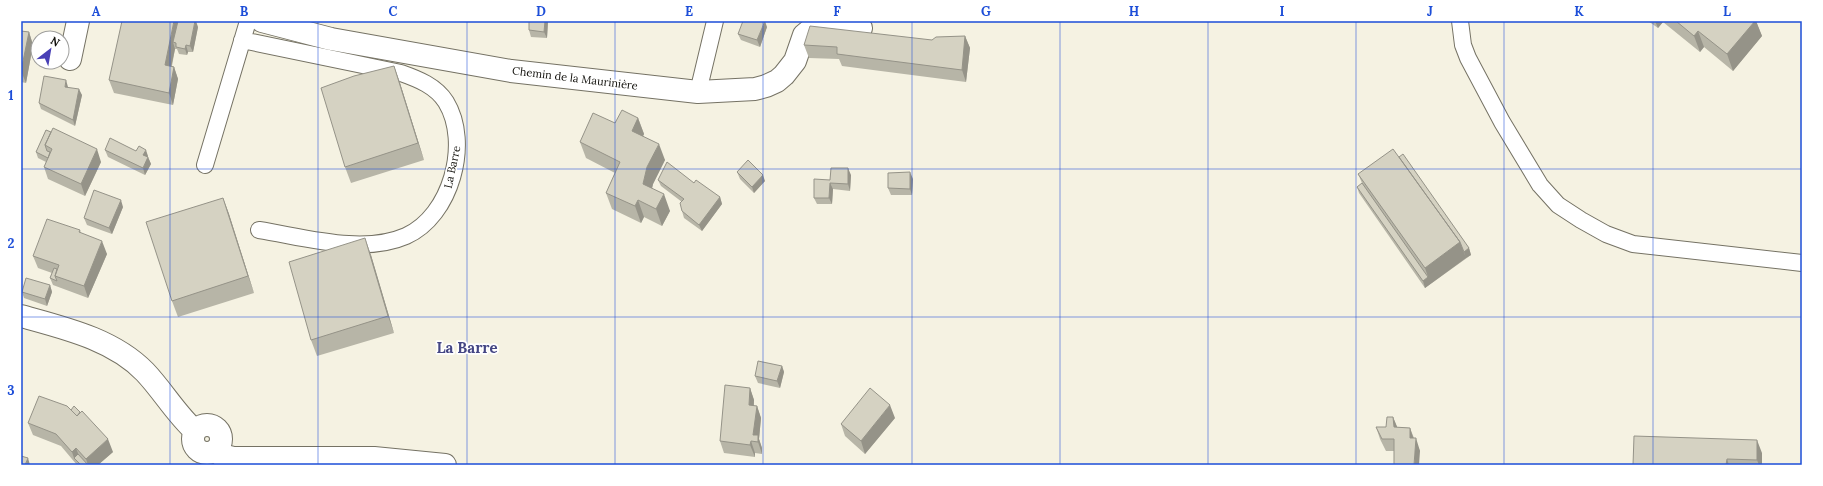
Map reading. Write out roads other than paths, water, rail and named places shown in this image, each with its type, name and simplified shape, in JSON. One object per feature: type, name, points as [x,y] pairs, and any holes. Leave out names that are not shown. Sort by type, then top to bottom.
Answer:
[{"type":"street","points":[[70,59],[78,21]]},
{"type":"street","name":"Chemin de la Maurinière","points":[[262,21],[331,39],[511,70],[698,92],[741,91],[766,86],[784,75],[790,69],[804,35],[808,31],[833,25],[862,28]]},
{"type":"street","points":[[21,316],[75,331],[120,352],[145,372],[183,419],[200,450],[232,458],[367,458],[445,465]]},
{"type":"lane","points":[[205,165],[248,21]]},
{"type":"lane","points":[[698,92],[715,21]]},
{"type":"lane","points":[[1460,21],[1463,45],[1480,82],[1536,179],[1558,205],[1599,231],[1633,244],[1802,263]]},
{"type":"lane","name":"La Barre","points":[[242,40],[395,71],[415,78],[436,91],[446,102],[455,124],[458,137],[455,164],[447,192],[431,218],[420,229],[406,236],[393,241],[373,244],[345,244],[259,230]]},
{"type":"district","name":"La Barre","points":[[467,347]]}]
